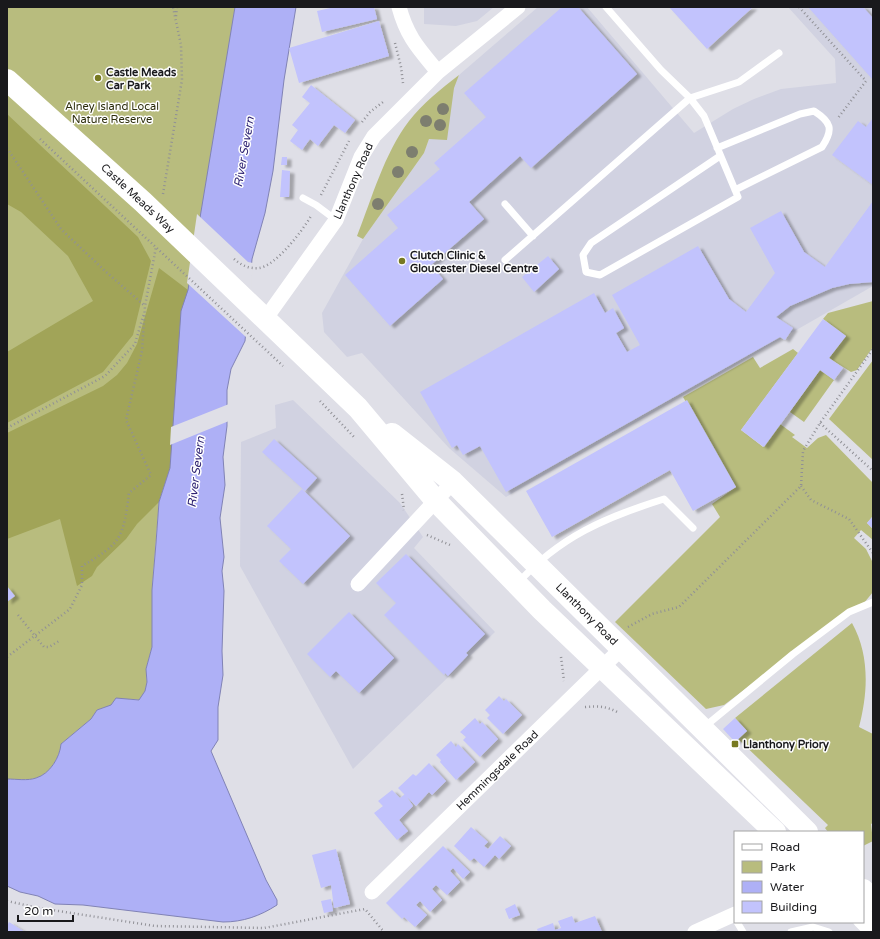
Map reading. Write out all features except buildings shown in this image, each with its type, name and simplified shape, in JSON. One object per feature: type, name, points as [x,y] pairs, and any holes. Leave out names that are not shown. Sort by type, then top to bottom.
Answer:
[{"type":"main road","name":"Castle Meads Way","points":[[7,80],[153,200],[265,317]]},
{"type":"main road","name":"Llanthony Road","points":[[265,317],[358,408],[436,500],[517,584],[602,668],[774,831]]},
{"type":"main road","name":"Llanthony Road","points":[[358,408],[453,482],[806,831]]},
{"type":"main road","points":[[864,891],[873,900]]},
{"type":"main road","points":[[864,919],[873,928]]},
{"type":"street","points":[[399,7],[404,26],[412,40],[438,72]]},
{"type":"street","name":"Llanthony Road","points":[[265,317],[336,220],[361,157],[374,136],[438,72],[518,7]]},
{"type":"street","points":[[358,584],[453,482]]},
{"type":"street","name":"Hemmingsdale Road","points":[[372,892],[622,648]]},
{"type":"street","points":[[694,932],[734,917]]},
{"type":"lane","points":[[606,7],[661,70],[690,98],[704,116],[736,193]]},
{"type":"lane","points":[[505,260],[690,98],[739,82],[779,53]]},
{"type":"lane","points":[[814,111],[826,119],[830,129],[828,138],[822,147],[736,193],[600,275],[586,272],[583,255],[591,243],[719,152],[800,114],[814,111]]},
{"type":"lane","points":[[303,198],[316,205],[336,220]]},
{"type":"lane","points":[[505,204],[533,236]]},
{"type":"lane","points":[[517,584],[536,563],[566,541],[618,514],[664,499],[693,528]]},
{"type":"lane","points":[[703,728],[792,654],[849,612],[873,602]]},
{"type":"lane","points":[[738,923],[743,932]]},
{"type":"lane","points":[[792,932],[813,927],[829,932]]},
{"type":"path","points":[[153,200],[182,80],[181,45],[173,7]]},
{"type":"path","points":[[176,18],[178,7]]},
{"type":"path","points":[[799,7],[866,81],[830,129]]},
{"type":"path","points":[[403,86],[401,67],[394,44],[404,26]]},
{"type":"path","points":[[36,135],[285,368]]},
{"type":"path","points":[[7,148],[62,229],[105,271],[145,306]]},
{"type":"path","points":[[7,428],[105,376],[135,344],[145,306],[156,242]]},
{"type":"path","points":[[231,257],[240,264],[249,268],[260,268],[280,254]]},
{"type":"path","points":[[7,657],[70,610],[82,585],[82,566],[117,542],[125,524],[129,493],[151,474],[126,420],[142,351],[145,306]]},
{"type":"path","points":[[873,349],[820,423],[803,450],[801,486],[811,500],[849,519],[873,553]]},
{"type":"path","points":[[317,399],[358,442]]},
{"type":"path","points":[[820,423],[873,471]]},
{"type":"path","points":[[622,648],[628,627],[652,614],[679,607],[801,486]]},
{"type":"path","points":[[18,615],[40,644],[44,647],[49,647],[59,641]]},
{"type":"path","points":[[7,901],[155,926],[264,928],[365,909],[384,932]]},
{"type":"shaded area","points":[[424,7],[494,7],[477,21],[456,26],[424,24]]},
{"type":"shaded area","points":[[538,7],[587,7],[694,133],[733,109],[781,89],[836,83],[835,59],[788,7],[873,7],[873,286],[506,497],[449,448],[362,353],[347,357],[324,332],[322,313],[363,239],[424,153],[459,75]]},
{"type":"shaded area","points":[[293,400],[400,503],[423,537],[414,548],[495,632],[353,769],[240,566],[241,442],[276,428],[275,405]]},
{"type":"green space","name":"Alney Island Local Nature Reserve","points":[[7,7],[235,7],[174,408],[170,468],[159,502],[152,590],[152,647],[146,669],[147,682],[145,691],[139,700],[131,699],[97,710],[91,719],[61,744],[59,754],[46,773],[33,779],[26,780],[7,779]]},
{"type":"green space","points":[[459,75],[454,88],[447,140],[429,139],[424,153],[363,239],[357,236],[379,177],[400,134],[409,121],[426,102]]},
{"type":"green space","points":[[7,114],[138,237],[151,261],[133,335],[103,372],[7,423],[7,352],[93,301],[68,256],[21,212],[7,204]]},
{"type":"green space","points":[[159,268],[188,290],[170,468],[159,502],[137,524],[126,539],[97,567],[92,576],[77,586],[60,519],[7,539],[7,433],[103,386],[117,375],[127,363],[137,344]]},
{"type":"green space","points":[[873,301],[873,347],[857,370],[851,372],[829,358],[846,336],[823,319],[828,313]]},
{"type":"green space","points":[[793,349],[798,353],[741,430],[763,447],[780,424],[795,435],[792,437],[807,448],[818,438],[826,435],[873,483],[873,516],[867,523],[873,529],[873,540],[861,530],[854,538],[866,549],[873,563],[873,592],[864,603],[724,705],[706,709],[615,622],[720,517],[712,504],[736,487],[683,397],[753,357],[760,368]]},
{"type":"green space","points":[[873,360],[873,460],[829,419]]},
{"type":"green space","points":[[820,370],[834,380],[804,422],[790,412]]},
{"type":"green space","points":[[852,623],[862,648],[866,674],[864,701],[859,727],[873,734],[873,823],[871,824],[873,841],[864,846],[864,831],[827,831],[825,828],[828,825],[738,739],[747,731],[735,718]]},
{"type":"water","name":"River Severn","points":[[235,7],[296,7],[284,80],[273,171],[265,213],[252,259],[245,341],[231,369],[227,390],[227,426],[223,457],[225,485],[220,518],[224,557],[222,571],[224,591],[222,651],[223,675],[218,707],[218,740],[211,751],[266,880],[277,900],[277,905],[251,918],[223,922],[83,905],[55,904],[38,896],[20,892],[7,886],[7,779],[22,780],[36,778],[46,773],[59,754],[61,744],[91,719],[97,710],[111,705],[116,698],[139,700],[145,691],[147,682],[146,669],[152,647],[152,590],[159,502],[170,468],[181,311],[188,290]]},
{"type":"pier","points":[[197,214],[248,262],[253,263],[247,338],[187,283]]},
{"type":"pier","points":[[229,404],[229,421],[170,445],[171,427]]},
{"type":"place","name":"Castle Meads Car Park","points":[[98,78]]},
{"type":"place","name":"Clutch Clinic & Gloucester Diesel Centre","points":[[402,261]]},
{"type":"place","name":"Llanthony Priory","points":[[735,744]]}]
